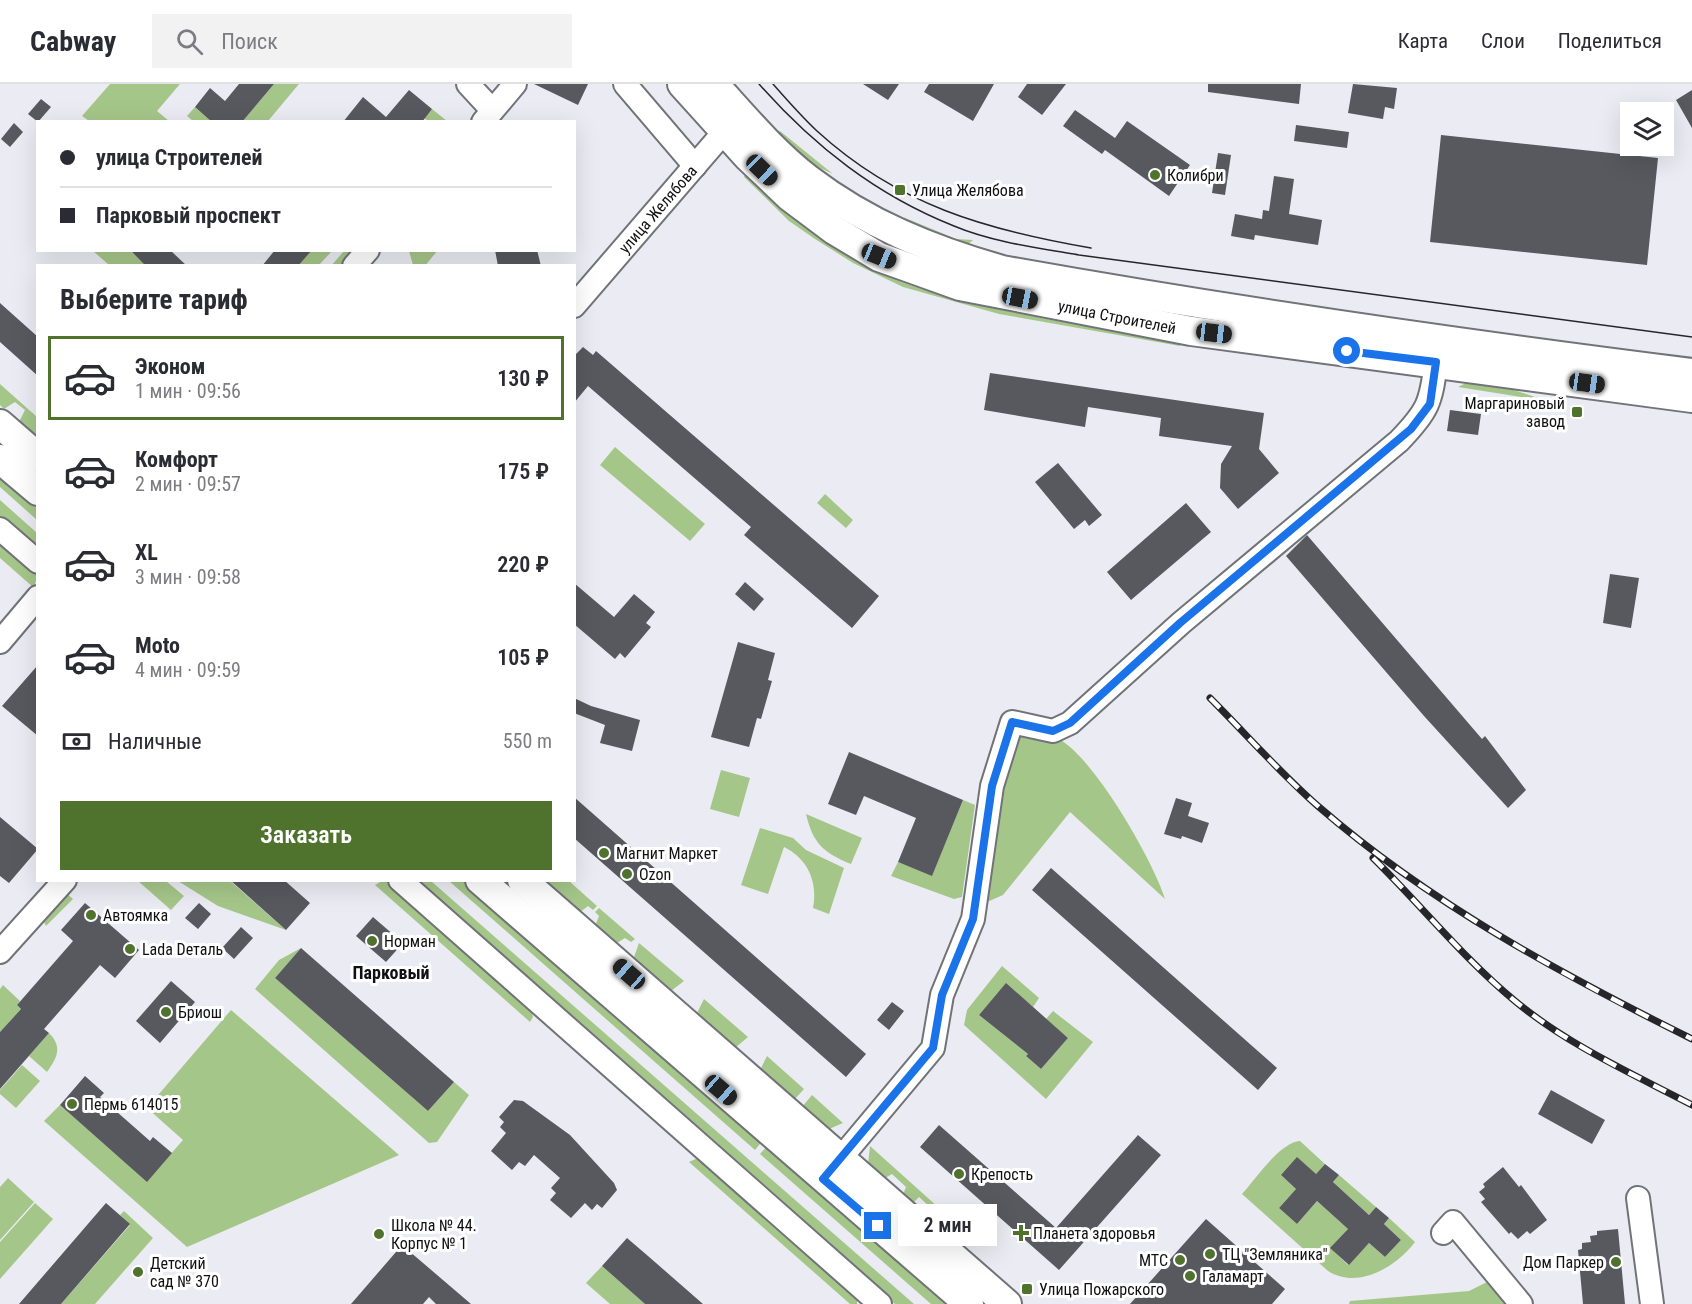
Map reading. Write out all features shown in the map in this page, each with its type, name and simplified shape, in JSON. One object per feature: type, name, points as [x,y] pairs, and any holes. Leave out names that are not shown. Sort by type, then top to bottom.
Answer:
[{"type":"main road","name":"улица Строителей","points":[[682,84],[849,208],[892,232],[1002,270],[1196,304],[1431,340],[1692,373]]},
{"type":"main road","name":"улица Строителей","points":[[714,84],[731,121],[790,197],[834,230],[879,256],[960,286],[1191,331],[1692,398]]},
{"type":"main road","points":[[0,424],[36,455]]},
{"type":"main road","points":[[0,459],[36,489]]},
{"type":"main road","points":[[482,882],[831,1169],[1007,1304]]},
{"type":"main road","points":[[524,882],[831,1169],[969,1304]]},
{"type":"street","points":[[468,84],[487,116],[515,84]]},
{"type":"street","points":[[625,84],[695,166]]},
{"type":"street","name":"улица Желябова","points":[[576,304],[731,121]]},
{"type":"street","points":[[356,264],[366,252]]},
{"type":"street","points":[[831,1169],[933,1048],[942,995],[973,919],[992,786],[1012,722],[1053,731],[1070,723],[1180,623],[1399,441],[1430,404],[1436,362]]},
{"type":"street","points":[[0,529],[36,560]]},
{"type":"street","points":[[0,642],[36,599]]},
{"type":"street","points":[[0,952],[64,882]]},
{"type":"street","points":[[402,882],[880,1304]]},
{"type":"street","points":[[1638,1198],[1652,1304]]},
{"type":"street","points":[[1443,1233],[1453,1222],[1521,1304]]},
{"type":"green space","points":[[110,84],[180,84],[157,111],[168,120],[88,120],[82,116]]},
{"type":"green space","points":[[274,84],[299,84],[269,120],[244,120]]},
{"type":"green space","points":[[195,107],[210,120],[192,120],[187,116]]},
{"type":"green space","points":[[432,109],[446,120],[427,120],[424,118]]},
{"type":"green space","points":[[780,131],[833,174],[803,156],[778,133]]},
{"type":"green space","points":[[746,173],[794,217],[829,243],[865,265],[894,279],[989,307],[1071,324],[1181,341],[1180,346],[999,314],[903,287],[853,263],[789,221],[744,177]]},
{"type":"green space","points":[[903,217],[956,239],[973,240],[966,246],[927,235]]},
{"type":"green space","points":[[94,252],[131,252],[145,264],[108,264]]},
{"type":"green space","points":[[310,252],[331,252],[320,264],[300,264]]},
{"type":"green space","points":[[343,252],[350,252],[344,264],[333,264]]},
{"type":"green space","points":[[410,252],[436,252],[427,264],[413,264]]},
{"type":"green space","points":[[1466,383],[1514,390],[1547,401],[1458,387]]},
{"type":"green space","points":[[0,384],[36,416],[36,434],[19,422],[25,410],[15,402],[4,409],[0,405]]},
{"type":"green space","points":[[615,447],[705,524],[690,541],[600,465]]},
{"type":"green space","points":[[0,469],[36,503],[36,519],[0,487]]},
{"type":"green space","points":[[825,494],[853,520],[846,528],[817,503]]},
{"type":"green space","points":[[0,500],[36,532],[36,553],[0,521]]},
{"type":"green space","points":[[0,535],[35,570],[34,588],[0,558]]},
{"type":"green space","points":[[1021,733],[1053,736],[1068,745],[1085,762],[1119,809],[1148,860],[1165,899],[1070,812],[1003,895],[987,902],[1000,794],[1005,773]]},
{"type":"green space","points":[[721,770],[750,778],[739,817],[710,809]]},
{"type":"green space","points":[[963,800],[975,805],[962,897],[954,899],[891,876],[898,862],[932,875]]},
{"type":"green space","points":[[806,814],[862,838],[851,864],[834,856],[821,846],[812,833]]},
{"type":"green space","points":[[760,828],[793,838],[806,850],[844,868],[829,914],[813,908],[814,889],[809,872],[799,858],[784,847],[768,894],[741,885]]},
{"type":"green space","points":[[139,882],[167,882],[184,896],[171,910]]},
{"type":"green space","points":[[180,882],[231,882],[286,930],[218,906]]},
{"type":"green space","points":[[380,882],[391,883],[531,1007],[533,1017],[530,1022],[375,885]]},
{"type":"green space","points":[[413,882],[432,882],[914,1304],[895,1304]]},
{"type":"green space","points":[[450,882],[472,882],[764,1139],[755,1150]]},
{"type":"green space","points":[[544,882],[570,882],[597,906],[593,910],[588,906],[579,913]]},
{"type":"green space","points":[[65,892],[73,899],[46,926],[43,920]]},
{"type":"green space","points":[[599,908],[635,939],[631,942],[625,938],[617,943],[595,926],[599,916],[595,912]]},
{"type":"green space","points":[[639,943],[684,981],[671,991],[634,957]]},
{"type":"green space","points":[[301,948],[275,978],[428,1111],[454,1082],[469,1095],[437,1142],[429,1143],[255,989],[279,960]]},
{"type":"green space","points":[[1002,966],[1039,998],[1033,1007],[1006,984],[979,1015],[1028,1054],[1026,1056],[1041,1069],[1068,1038],[1046,1019],[1053,1011],[1093,1042],[1046,1099],[964,1025],[967,1010]]},
{"type":"green space","points":[[3,985],[20,1001],[17,1005],[21,1009],[0,1032],[0,989]]},
{"type":"green space","points":[[704,999],[748,1037],[735,1048],[697,1013]]},
{"type":"green space","points":[[231,1010],[399,1155],[187,1247],[44,1121],[60,1105],[147,1181],[183,1140],[147,1108]]},
{"type":"green space","points":[[49,1033],[56,1043],[57,1052],[47,1072],[29,1056]]},
{"type":"green space","points":[[767,1056],[804,1089],[794,1100],[760,1070]]},
{"type":"green space","points":[[22,1065],[40,1081],[16,1108],[0,1094],[0,1090]]},
{"type":"green space","points":[[812,1095],[843,1123],[829,1129],[802,1107]]},
{"type":"green space","points":[[1300,1141],[1325,1164],[1316,1174],[1281,1175],[1296,1189],[1279,1208],[1297,1224],[1317,1201],[1348,1229],[1331,1248],[1348,1265],[1369,1243],[1385,1257],[1401,1240],[1384,1224],[1389,1218],[1415,1242],[1398,1260],[1364,1277],[1340,1276],[1328,1271],[1242,1194],[1276,1155],[1292,1143]]},
{"type":"green space","points":[[769,1144],[951,1304],[931,1304],[760,1154]]},
{"type":"green space","points":[[870,1146],[948,1216],[944,1220],[939,1216],[930,1223],[926,1216],[929,1206],[919,1197],[911,1205],[902,1197],[906,1187],[892,1174],[882,1180],[868,1164]]},
{"type":"green space","points":[[700,1157],[857,1299],[857,1304],[850,1304],[689,1162]]},
{"type":"green space","points":[[1339,1175],[1376,1207],[1369,1215],[1333,1182]]},
{"type":"green space","points":[[8,1178],[34,1202],[0,1240],[0,1187]]},
{"type":"green space","points":[[35,1203],[53,1219],[0,1279],[0,1242]]},
{"type":"green space","points":[[124,1211],[153,1238],[95,1304],[61,1304],[130,1225],[120,1215]]},
{"type":"green space","points":[[602,1266],[645,1304],[610,1304],[586,1283]]},
{"type":"green space","points":[[1489,1281],[1509,1304],[1349,1304],[1350,1301],[1469,1291]]},
{"type":"building","points":[[239,84],[274,84],[244,120],[210,120],[195,107],[210,88],[225,101]]},
{"type":"building","points":[[534,84],[588,84],[578,105]]},
{"type":"building","points":[[863,84],[899,84],[888,100]]},
{"type":"building","points":[[929,84],[994,84],[973,121],[924,92]]},
{"type":"building","points":[[1027,84],[1066,84],[1042,115],[1018,97]]},
{"type":"building","points":[[1208,84],[1301,84],[1299,104],[1208,92]]},
{"type":"building","points":[[1353,84],[1397,88],[1394,109],[1385,107],[1383,119],[1348,113]]},
{"type":"building","points":[[409,90],[432,109],[424,120],[345,120],[363,97],[386,117]]},
{"type":"building","points":[[1692,90],[1692,128],[1676,100]]},
{"type":"building","points":[[41,99],[51,107],[40,120],[36,120],[28,114]]},
{"type":"building","points":[[1075,110],[1115,138],[1127,121],[1190,165],[1169,196],[1105,150],[1102,154],[1063,126]]},
{"type":"building","points":[[14,123],[23,132],[10,147],[1,139]]},
{"type":"building","points":[[1296,125],[1349,132],[1347,148],[1294,141]]},
{"type":"building","points":[[1441,135],[1620,154],[1620,156],[1658,158],[1647,265],[1430,242]]},
{"type":"building","points":[[1218,153],[1231,155],[1225,195],[1212,193]]},
{"type":"building","points":[[1274,176],[1294,179],[1289,214],[1322,220],[1318,245],[1255,235],[1254,240],[1231,236],[1235,214],[1262,219],[1263,210],[1269,211]]},
{"type":"building","points":[[132,252],[172,252],[185,264],[144,264]]},
{"type":"building","points":[[273,252],[310,252],[300,264],[264,264]]},
{"type":"building","points":[[495,252],[538,252],[540,264],[498,264]]},
{"type":"building","points":[[0,303],[36,335],[36,374],[0,342]]},
{"type":"building","points":[[583,347],[593,355],[596,351],[879,596],[852,628],[744,535],[751,527],[588,386],[576,401],[576,354]]},
{"type":"building","points":[[990,373],[1264,413],[1259,449],[1279,473],[1238,509],[1220,488],[1221,464],[1232,446],[1159,436],[1161,418],[1088,407],[1085,427],[984,410]]},
{"type":"building","points":[[1450,410],[1481,414],[1478,435],[1447,431]]},
{"type":"building","points":[[1058,463],[1102,515],[1089,526],[1085,520],[1074,529],[1035,482]]},
{"type":"building","points":[[1186,503],[1211,532],[1131,600],[1107,572]]},
{"type":"building","points":[[1307,535],[1482,739],[1485,736],[1526,790],[1508,808],[1424,716],[1286,556]]},
{"type":"building","points":[[1610,574],[1639,578],[1631,628],[1603,623]]},
{"type":"building","points":[[745,582],[764,599],[754,611],[735,594]]},
{"type":"building","points":[[576,585],[614,617],[634,594],[655,612],[646,623],[651,627],[625,658],[620,653],[615,659],[576,626]]},
{"type":"building","points":[[738,642],[775,653],[768,680],[772,681],[761,719],[757,718],[749,747],[711,737]]},
{"type":"building","points":[[36,667],[36,734],[2,706]]},
{"type":"building","points":[[576,699],[591,706],[640,720],[632,751],[600,743],[605,725],[576,714]]},
{"type":"building","points":[[849,752],[963,800],[932,876],[898,862],[916,818],[864,796],[856,815],[828,804]]},
{"type":"building","points":[[1176,798],[1192,803],[1188,816],[1209,823],[1202,843],[1182,836],[1181,839],[1164,834]]},
{"type":"building","points":[[576,799],[866,1054],[846,1077],[576,840]]},
{"type":"building","points":[[0,817],[36,847],[36,851],[9,883],[0,876]]},
{"type":"building","points":[[1051,868],[1277,1068],[1258,1090],[1032,890]]},
{"type":"building","points":[[232,882],[286,882],[310,903],[286,930]]},
{"type":"building","points":[[85,903],[139,950],[115,978],[100,965],[44,1029],[49,1033],[0,1089],[0,1032],[21,1009],[17,1005],[73,941],[61,930]]},
{"type":"building","points":[[199,903],[211,914],[198,929],[185,918]]},
{"type":"building","points":[[373,917],[403,943],[386,962],[356,936]]},
{"type":"building","points":[[241,927],[253,938],[234,959],[222,948]]},
{"type":"building","points":[[301,948],[454,1082],[428,1111],[275,978]]},
{"type":"building","name":"Бриош","points":[[171,981],[195,1002],[160,1043],[136,1021]]},
{"type":"building","points":[[1006,983],[1068,1038],[1041,1069],[1026,1056],[1028,1054],[979,1015]]},
{"type":"building","points":[[892,1002],[904,1011],[889,1030],[877,1020]]},
{"type":"building","points":[[85,1076],[104,1093],[100,1097],[150,1141],[153,1137],[172,1153],[147,1182],[60,1105]]},
{"type":"building","points":[[1551,1090],[1605,1120],[1592,1144],[1538,1114]]},
{"type":"building","points":[[514,1100],[523,1101],[570,1135],[614,1183],[617,1190],[602,1208],[597,1204],[592,1210],[585,1203],[571,1218],[550,1200],[556,1193],[551,1188],[560,1178],[534,1155],[525,1166],[519,1162],[512,1170],[491,1151],[506,1133],[500,1127],[504,1122],[499,1117]]},
{"type":"building","points":[[939,1125],[1056,1228],[1138,1135],[1161,1155],[1059,1270],[920,1147]]},
{"type":"building","points":[[1297,1157],[1316,1174],[1325,1164],[1339,1175],[1333,1182],[1369,1215],[1376,1207],[1389,1218],[1384,1224],[1401,1240],[1385,1257],[1369,1243],[1349,1265],[1330,1248],[1348,1229],[1317,1201],[1297,1224],[1279,1208],[1296,1189],[1281,1175]]},
{"type":"building","points":[[1503,1167],[1519,1187],[1521,1185],[1547,1220],[1530,1234],[1527,1231],[1518,1239],[1511,1232],[1509,1234],[1481,1202],[1485,1199],[1479,1192],[1485,1187],[1483,1184]]},
{"type":"building","points":[[106,1203],[130,1224],[61,1304],[19,1304]]},
{"type":"building","name":"ТЦ \"Земляника\"","points":[[1206,1219],[1285,1289],[1272,1304],[1130,1304]]},
{"type":"building","points":[[1618,1229],[1625,1304],[1583,1304],[1578,1250],[1582,1249],[1582,1243],[1591,1242],[1590,1236],[1597,1235],[1597,1231]]},
{"type":"building","points":[[627,1238],[703,1304],[645,1304],[602,1266]]},
{"type":"building","points":[[402,1245],[471,1304],[436,1304],[429,1297],[423,1304],[351,1304]]},
{"type":"tram line","points":[[759,84],[802,128],[848,167],[925,214],[969,232],[1015,244],[1079,255],[1692,337]]},
{"type":"tram line","points":[[773,84],[817,131],[848,157],[879,178],[912,196],[980,223],[1015,233],[1091,248]]},
{"type":"railway","points":[[1210,698],[1277,768],[1319,807],[1406,875],[1498,935],[1546,963],[1692,1039]]},
{"type":"railway","points":[[1373,858],[1478,967],[1535,1017],[1600,1058],[1692,1105]]},
{"type":"place","name":"Колибри","points":[[1155,175]]},
{"type":"place","name":"Улица Желябова","points":[[900,190]]},
{"type":"place","name":"Маргариновый завод","points":[[1577,412]]},
{"type":"place","name":"Магнит Маркет","points":[[604,853]]},
{"type":"place","name":"Ozon","points":[[627,874]]},
{"type":"place","name":"Автоямка","points":[[91,915]]},
{"type":"place","name":"Норман","points":[[372,941]]},
{"type":"place","name":"Lada Dеталь","points":[[130,949]]},
{"type":"place","name":"Бриош","points":[[166,1012]]},
{"type":"place","name":"Пермь 614015","points":[[72,1104]]},
{"type":"place","name":"Крепость","points":[[959,1174]]},
{"type":"place","name":"Планета здоровья","points":[[1021,1233]]},
{"type":"place","name":"Школа № 44. Корпус № 1","points":[[379,1234]]},
{"type":"place","name":"ТЦ \"Земляника\"","points":[[1210,1254]]},
{"type":"place","name":"МТС","points":[[1180,1260]]},
{"type":"place","name":"Дом Паркер","points":[[1616,1262]]},
{"type":"place","name":"Детский сад № 370","points":[[138,1272]]},
{"type":"place","name":"Галамарт","points":[[1190,1276]]},
{"type":"place","name":"Улица Пожарского","points":[[1027,1289]]},
{"type":"district","name":"Парковый","points":[[391,972]]},
{"type":"route","points":[[878,1226],[823,1179],[862,1130],[929,1056],[937,1039],[942,995],[973,919],[992,786],[1012,722],[1053,731],[1070,723],[1180,623],[1411,429],[1430,404],[1436,362],[1347,351]]}]
